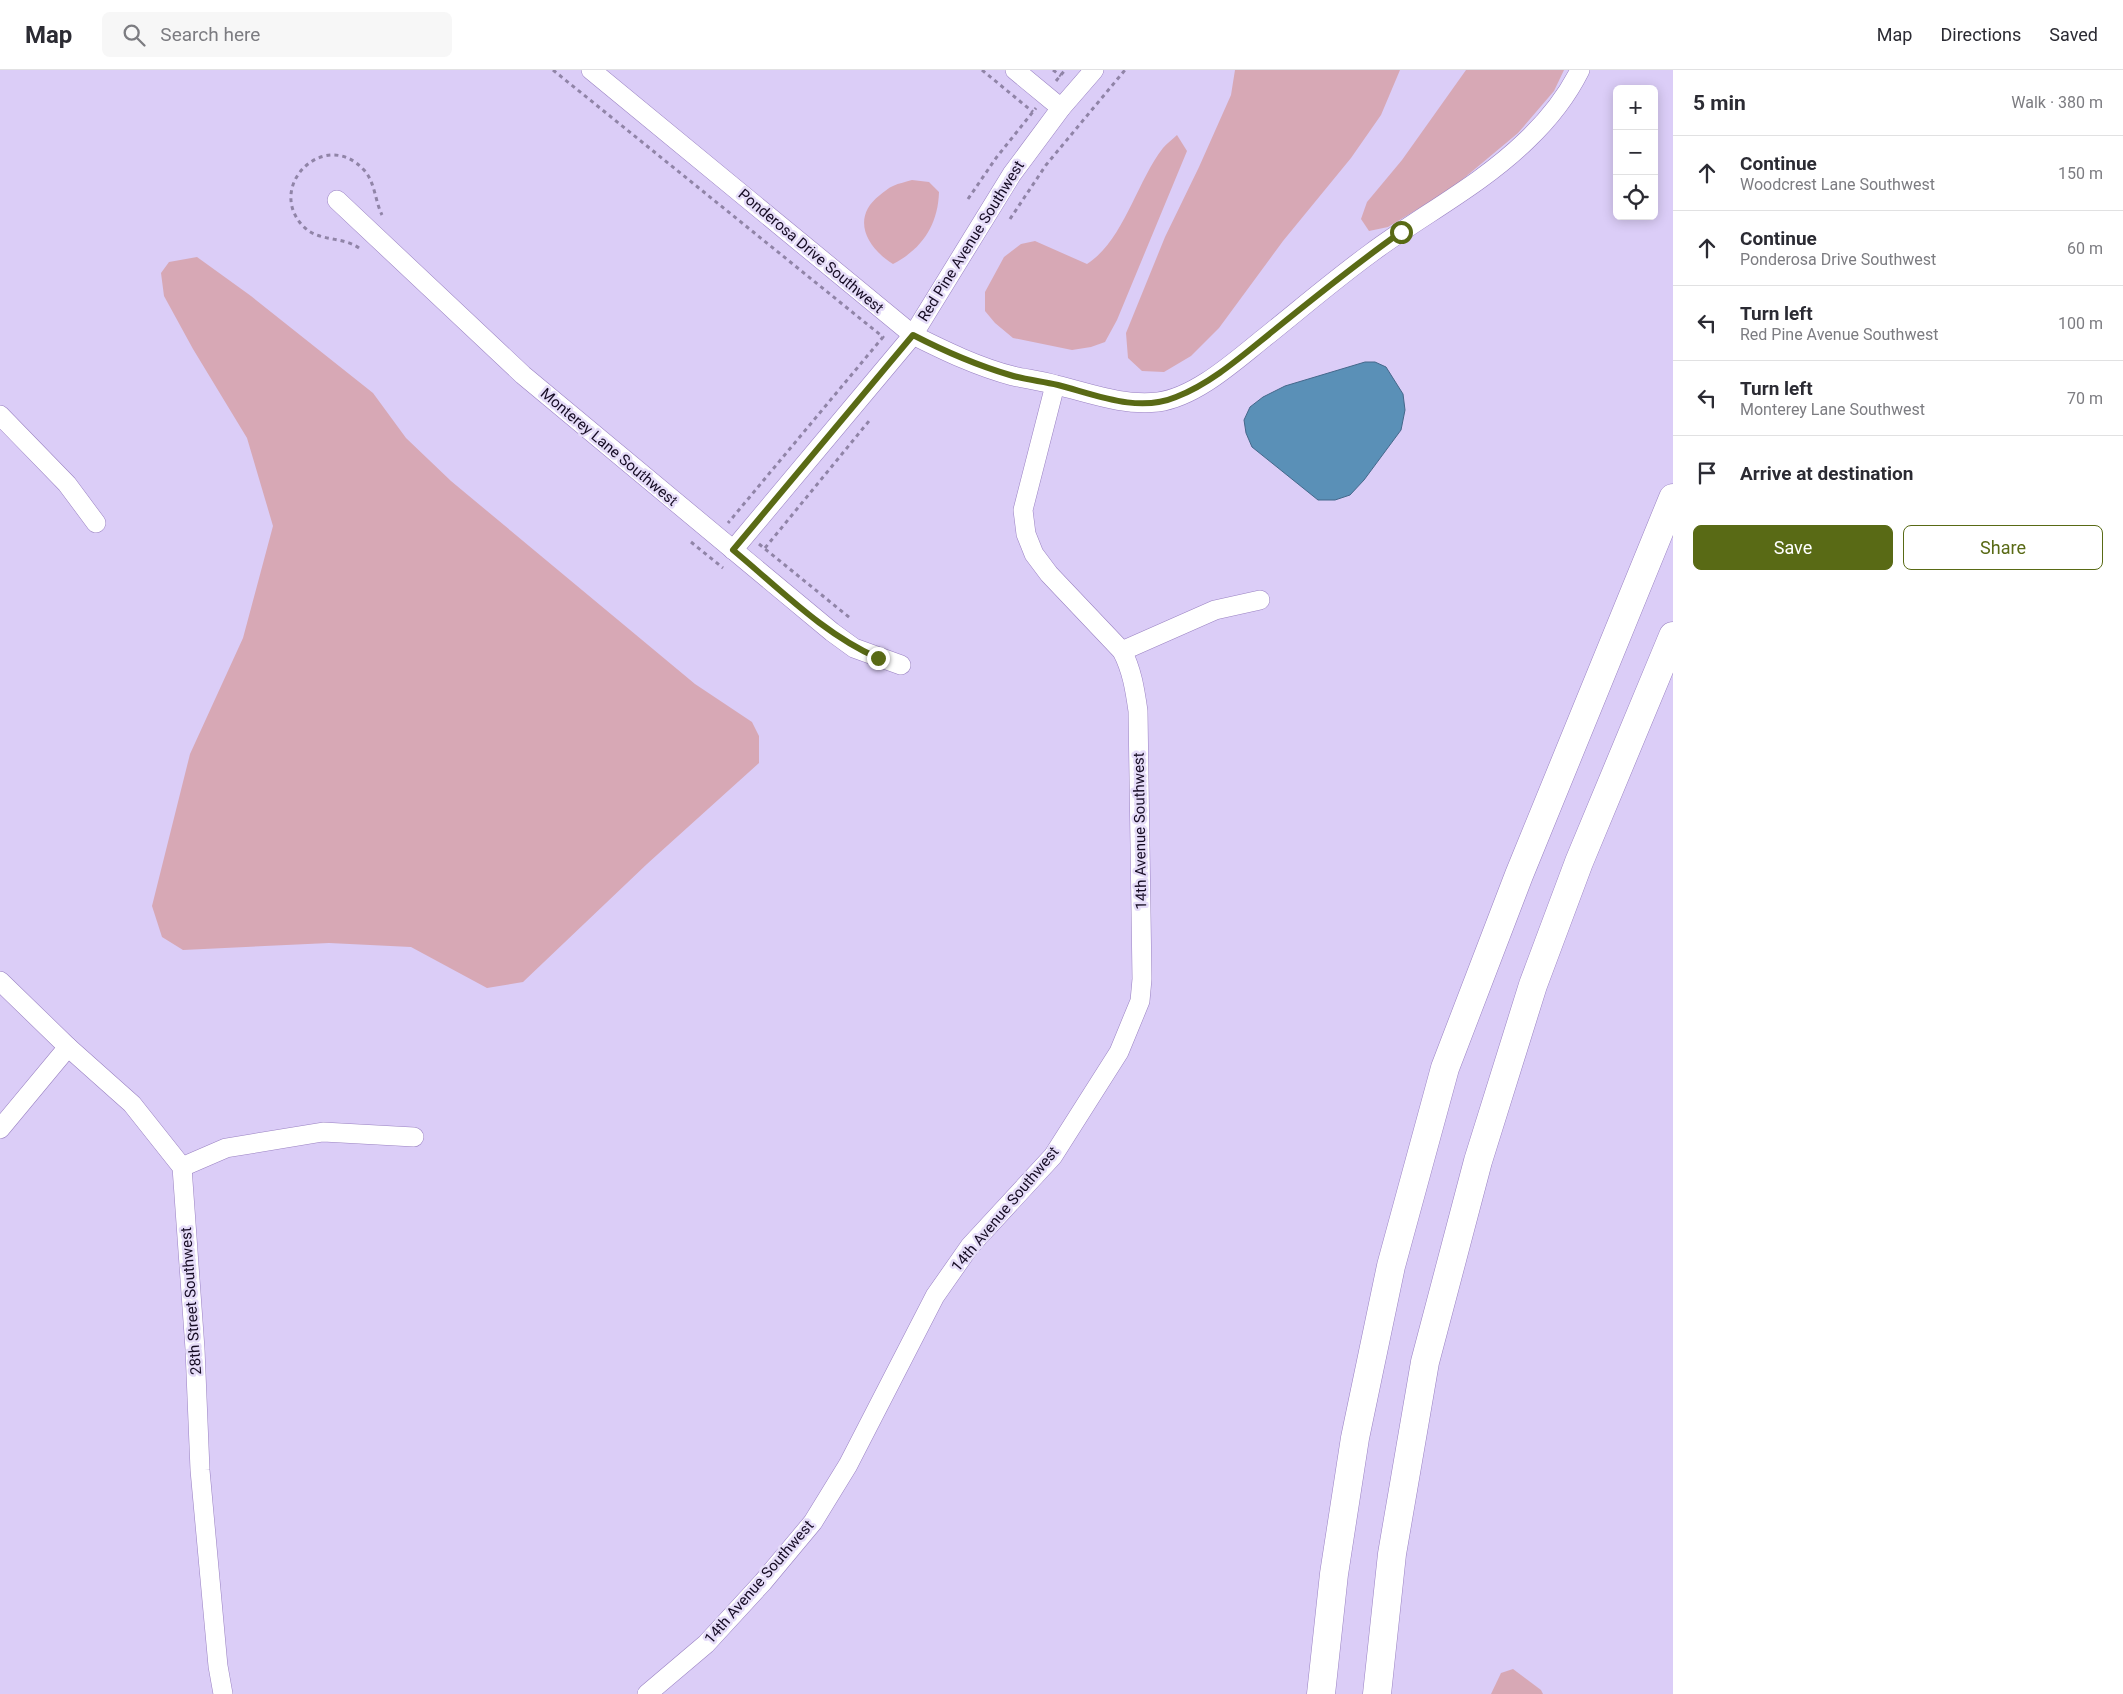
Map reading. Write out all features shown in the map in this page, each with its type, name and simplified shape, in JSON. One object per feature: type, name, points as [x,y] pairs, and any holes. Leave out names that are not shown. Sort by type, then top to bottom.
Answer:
[{"type":"highway","points":[[1321,1694],[1334,1574],[1355,1438],[1391,1266],[1445,1068],[1519,875],[1673,498]]},
{"type":"highway","points":[[1377,1694],[1392,1554],[1426,1362],[1478,1161],[1533,985],[1579,862],[1673,636]]},
{"type":"street","name":"Ponderosa Drive Southwest","points":[[591,70],[913,335],[951,355],[1012,376],[1056,385],[1115,401],[1138,403],[1160,402],[1176,397],[1205,382],[1232,364],[1369,254],[1473,185],[1526,141],[1558,105],[1580,70]]},
{"type":"street","points":[[1015,70],[1061,108]]},
{"type":"street","name":"Red Pine Avenue Southwest","points":[[733,550],[913,335],[1012,174],[1061,108],[1094,70]]},
{"type":"street","name":"Monterey Lane Southwest","points":[[337,200],[523,375],[733,550],[847,642],[878,658],[901,665]]},
{"type":"street","name":"14th Avenue Southwest","points":[[647,1694],[706,1644],[763,1582],[813,1522],[848,1465],[935,1296],[970,1246],[1053,1156],[1120,1052],[1140,1001],[1142,979],[1139,721],[1133,680],[1122,652],[1049,574],[1034,554],[1026,534],[1023,510],[1056,385]]},
{"type":"street","points":[[0,415],[68,484],[96,523]]},
{"type":"street","points":[[1122,652],[1215,610],[1260,600]]},
{"type":"street","points":[[0,981],[68,1047],[132,1104],[182,1167],[226,1148],[323,1132],[414,1137]]},
{"type":"street","points":[[0,1129],[68,1047]]},
{"type":"street","name":"28th Street Southwest","points":[[182,1167],[195,1349],[200,1470],[218,1666],[223,1694]]},
{"type":"path","points":[[552,70],[883,337],[728,522]]},
{"type":"path","points":[[968,199],[996,158],[1033,112],[982,70]]},
{"type":"path","points":[[1053,70],[1060,76],[1066,70]]},
{"type":"path","points":[[1010,219],[1046,164],[1125,70]]},
{"type":"path","points":[[300,171],[315,159],[334,154],[356,163],[371,180],[379,209],[384,219]]},
{"type":"path","points":[[850,618],[765,548],[869,421]]},
{"type":"shaded area","points":[[1235,70],[1400,70],[1381,115],[1351,158],[1283,241],[1219,328],[1191,356],[1164,372],[1142,371],[1128,358],[1126,333],[1165,237],[1231,95]]},
{"type":"shaded area","points":[[1466,70],[1564,70],[1554,91],[1518,133],[1451,189],[1388,227],[1369,231],[1361,219],[1367,202],[1402,160]]},
{"type":"shaded area","points":[[1177,135],[1187,151],[1117,320],[1105,342],[1091,347],[1072,350],[1013,338],[995,323],[985,311],[985,292],[1004,257],[1021,244],[1035,241],[1087,264],[1100,254],[1111,241],[1154,162],[1165,146]]},
{"type":"shaded area","points":[[912,180],[929,182],[939,192],[938,204],[932,225],[920,243],[893,264],[876,250],[870,241],[864,223],[866,213],[871,204],[888,189]]},
{"type":"shaded area","points":[[197,257],[251,296],[373,393],[406,438],[451,481],[695,684],[752,722],[759,736],[759,763],[647,864],[523,982],[487,988],[411,947],[329,943],[183,950],[162,937],[152,906],[190,754],[243,638],[273,526],[247,438],[193,349],[164,296],[161,273],[169,262]]},
{"type":"shaded area","points":[[1513,1669],[1541,1690],[1543,1694],[1491,1694],[1501,1673]]},
{"type":"water","points":[[1365,362],[1375,362],[1386,367],[1403,394],[1405,410],[1401,430],[1364,480],[1350,495],[1335,500],[1318,500],[1252,447],[1246,433],[1244,420],[1250,407],[1263,397],[1285,386]]},
{"type":"route","points":[[878,658],[854,648],[832,632],[733,550],[913,335],[951,355],[1012,376],[1056,385],[1115,401],[1160,402],[1176,397],[1205,382],[1232,364],[1369,254],[1401,232]]}]
